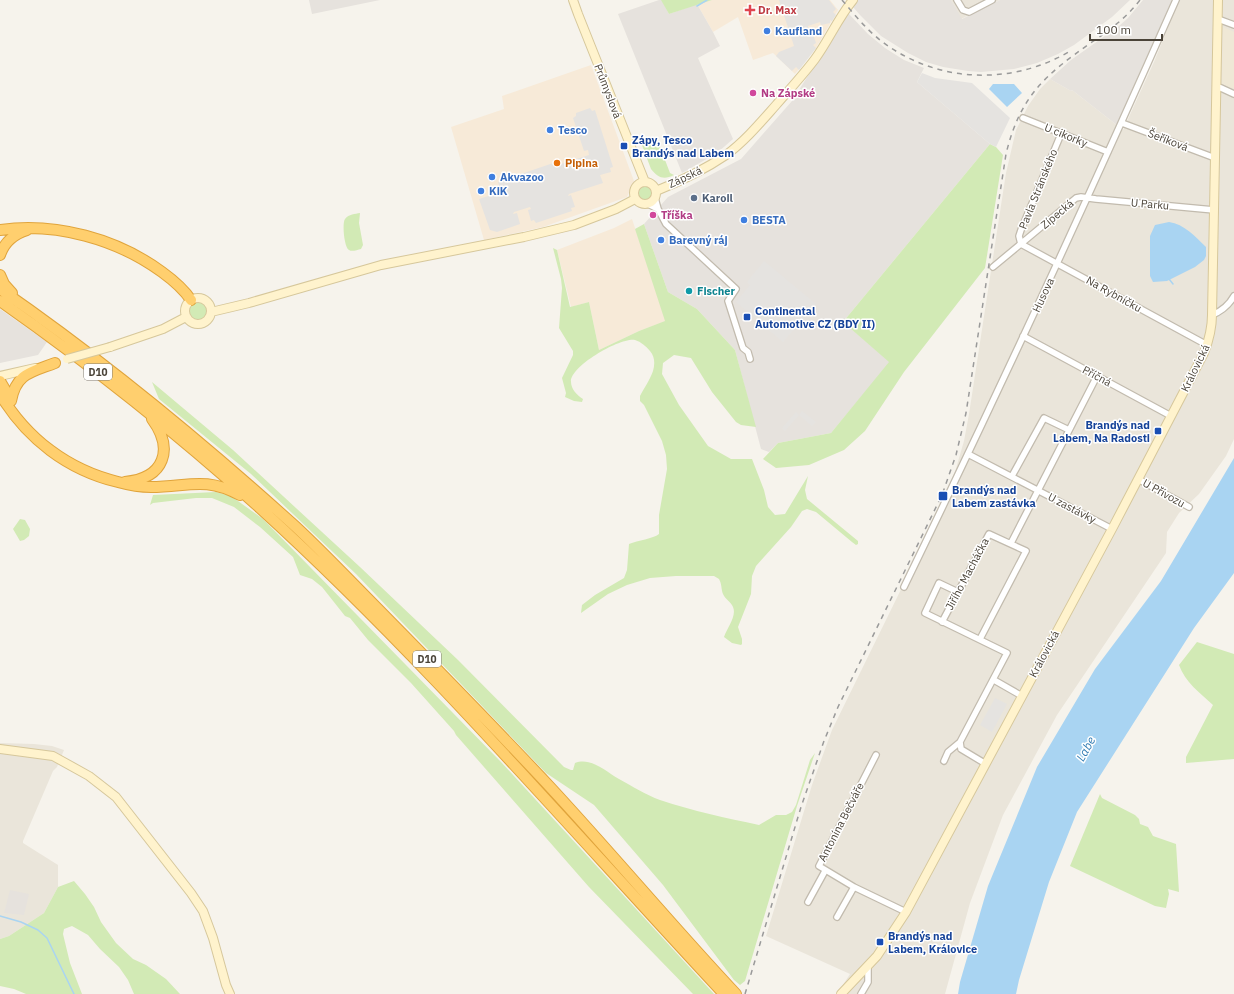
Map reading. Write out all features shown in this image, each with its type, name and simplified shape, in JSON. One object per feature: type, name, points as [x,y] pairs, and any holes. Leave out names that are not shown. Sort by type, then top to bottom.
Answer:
[{"type":"highway","points":[[0,255],[5,245],[12,238],[20,232],[34,228]]},
{"type":"highway","points":[[0,230],[34,228],[67,232],[111,244],[132,253],[152,265],[177,284],[191,300]]},
{"type":"highway","points":[[0,275],[2,281],[9,290],[28,308]]},
{"type":"highway","name":"D10","points":[[0,289],[28,308],[143,395],[205,447],[298,529],[452,684],[552,790],[736,994]]},
{"type":"highway","name":"D10","points":[[0,301],[57,341],[138,404],[198,453],[261,509],[393,637],[444,690],[724,994]]},
{"type":"highway","points":[[12,400],[14,388],[20,380],[55,363]]},
{"type":"highway","points":[[0,381],[12,400],[25,427]]},
{"type":"highway","points":[[0,394],[14,415],[47,449],[86,472],[138,487],[200,483],[214,484],[235,493],[261,509]]},
{"type":"highway","points":[[0,404],[14,415]]},
{"type":"highway","points":[[116,481],[136,480],[150,474],[157,468],[163,456],[164,448],[162,435],[150,416],[138,404]]},
{"type":"main road","name":"Průmyslová","points":[[573,0],[645,182]]},
{"type":"main road","name":"Zápská","points":[[656,194],[730,152],[754,129],[816,59],[844,11],[853,0]]},
{"type":"main road","name":"Královická","points":[[841,994],[868,967],[906,912],[1112,529],[1207,345],[1212,330],[1218,0]]},
{"type":"main road","points":[[645,182],[652,184],[656,194],[652,202],[648,204],[641,204],[635,199],[633,193],[635,187],[639,183],[645,182]]},
{"type":"main road","points":[[211,312],[249,303],[381,265],[524,237],[574,224],[616,209],[635,199]]},
{"type":"main road","points":[[199,298],[206,300],[209,304],[211,312],[208,319],[201,324],[192,323],[186,317],[185,308],[191,300],[199,298]]},
{"type":"main road","points":[[0,376],[55,363],[110,347],[163,330],[186,317]]},
{"type":"main road","points":[[0,749],[53,756],[89,776],[116,797],[191,893],[203,911],[230,994]]},
{"type":"street","points":[[957,0],[963,10],[969,12],[992,0]]},
{"type":"street","name":"Husova","points":[[904,587],[1057,264],[1086,198],[1122,123],[1176,0]]},
{"type":"street","points":[[1218,19],[1234,25]]},
{"type":"street","points":[[1217,87],[1234,94]]},
{"type":"street","name":"U cikorky","points":[[1023,118],[1108,152]]},
{"type":"street","name":"Šeříková","points":[[1122,123],[1215,158]]},
{"type":"street","name":"Pavla Stránského","points":[[1021,244],[1019,236],[1021,230],[1061,134]]},
{"type":"street","points":[[656,194],[658,209],[666,224],[736,289],[728,301],[743,348],[748,352],[750,359]]},
{"type":"street","name":"Zípecká","points":[[993,267],[1076,198],[1086,198]]},
{"type":"street","name":"U Parku","points":[[1086,198],[1214,210]]},
{"type":"street","points":[[648,204],[658,209]]},
{"type":"street","name":"Na Rybníčku","points":[[1021,244],[1207,345]]},
{"type":"street","points":[[1212,315],[1224,309],[1234,296]]},
{"type":"street","name":"Příčná","points":[[1023,336],[1171,416]]},
{"type":"street","points":[[1011,543],[1097,376]]},
{"type":"street","points":[[1012,476],[1044,418],[1068,430]]},
{"type":"street","name":"U zastávky","points":[[968,454],[1038,489],[1112,529]]},
{"type":"street","name":"U Přívozu","points":[[1138,479],[1189,507]]},
{"type":"street","name":"Jiřího Macháčka","points":[[980,639],[1026,551],[989,534],[942,622],[1007,653],[994,680]]},
{"type":"street","points":[[942,622],[925,613],[939,583],[958,592]]},
{"type":"street","points":[[944,760],[948,752],[960,742],[994,680],[1022,696]]},
{"type":"street","points":[[960,742],[961,749],[986,764]]},
{"type":"street","name":"Antonína Bečváře","points":[[876,755],[819,866],[825,871],[854,887],[906,912]]},
{"type":"street","points":[[808,902],[825,871]]},
{"type":"street","points":[[837,917],[854,887]]},
{"type":"street","name":"Královická","points":[[861,994],[868,982],[868,967]]},
{"type":"shaded area","points":[[309,0],[380,0],[312,14]]},
{"type":"shaded area","points":[[662,0],[669,14],[697,4],[713,32],[720,46],[698,58],[733,139],[717,153],[682,173],[618,14]]},
{"type":"shaded area","points":[[712,0],[830,0],[838,10],[816,48],[795,74],[773,53],[753,60],[738,17],[713,32],[697,4]]},
{"type":"shaded area","name":"Kaufland","points":[[779,0],[829,0],[836,9],[833,12],[836,15],[832,21],[830,20],[830,23],[821,25],[820,22],[808,26],[808,28],[811,28],[816,43],[813,45],[816,48],[799,70],[796,67],[792,71],[776,56],[779,52],[794,46]]},
{"type":"shaded area","points":[[847,0],[951,0],[962,19],[1000,0],[1130,0],[1112,17],[1074,45],[1058,54],[1037,63],[1014,69],[981,72],[943,67],[926,62],[908,53],[881,36]]},
{"type":"shaded area","points":[[951,0],[1000,0],[961,19]]},
{"type":"shaded area","points":[[1143,0],[1172,0],[1128,99],[1130,100],[1118,126],[1072,90],[1071,91],[1050,79],[1071,60],[1119,26]]},
{"type":"shaded area","points":[[1179,0],[1234,0],[1234,439],[1226,456],[1199,494],[1179,513],[1167,532],[1166,553],[1057,715],[1003,815],[970,903],[945,994],[837,994],[850,974],[766,936],[812,785],[832,730],[937,516],[955,472],[964,441],[969,414],[1006,173],[1016,130],[1028,106],[1040,89],[1050,79],[1071,91],[1072,90],[1123,130],[1154,62]]},
{"type":"shaded area","points":[[847,14],[849,14],[868,34],[885,48],[904,60],[924,68],[917,82],[990,144],[843,322],[890,362],[831,433],[778,443],[769,452],[761,449],[735,350],[697,309],[668,292],[644,224],[668,197],[741,159],[792,101]]},
{"type":"shaded area","points":[[1223,27],[1234,32],[1234,89],[1222,84]]},
{"type":"shaded area","points":[[591,65],[634,181],[627,197],[543,227],[484,240],[451,127],[504,109],[502,96]]},
{"type":"shaded area","points":[[922,73],[935,78],[972,83],[1010,118],[996,147],[990,144],[917,82]]},
{"type":"shaded area","points":[[590,108],[592,111],[595,110],[613,167],[610,168],[611,172],[600,175],[603,183],[569,194],[568,196],[571,195],[575,207],[571,208],[572,211],[536,223],[534,220],[531,221],[528,210],[531,209],[530,207],[514,212],[513,214],[517,213],[520,224],[497,232],[490,230],[479,199],[501,192],[498,182],[559,161],[561,164],[589,155],[588,150],[584,151],[573,118],[576,116],[576,113]]},
{"type":"shaded area","points":[[632,219],[666,321],[639,331],[599,350],[589,302],[571,307],[557,250],[614,228]]},
{"type":"shaded area","points":[[764,261],[816,304],[783,342],[736,302],[750,285],[747,282]]},
{"type":"shaded area","points":[[0,309],[47,342],[38,355],[0,363]]},
{"type":"shaded area","points":[[802,411],[816,422],[812,426],[799,415]]},
{"type":"shaded area","points":[[796,412],[799,415],[785,431],[782,428]]},
{"type":"shaded area","points":[[995,698],[1007,704],[992,732],[980,725]]},
{"type":"shaded area","points":[[0,743],[34,744],[52,746],[64,750],[57,767],[53,771],[23,841],[23,843],[58,865],[58,887],[44,913],[9,936],[0,939]]},
{"type":"shaded area","points":[[10,890],[29,894],[24,915],[4,913]]},
{"type":"green space","points":[[661,0],[712,0],[669,14]]},
{"type":"green space","points":[[654,137],[657,139],[670,173],[674,175],[664,178],[656,174],[651,169],[640,140]]},
{"type":"green space","points":[[990,144],[996,147],[1003,155],[985,268],[904,372],[865,431],[844,450],[809,465],[776,468],[763,459],[778,443],[831,433],[889,362],[843,322]]},
{"type":"green space","points":[[645,184],[651,187],[654,193],[651,199],[645,202],[639,199],[636,193],[639,187]]},
{"type":"green space","points":[[360,213],[359,223],[363,245],[361,249],[350,251],[347,248],[345,240],[344,221],[352,214]]},
{"type":"green space","points":[[644,224],[668,292],[697,309],[735,350],[756,427],[741,425],[736,422],[712,392],[691,358],[674,355],[663,363],[662,374],[679,405],[708,446],[731,459],[752,459],[764,490],[768,507],[775,515],[785,514],[808,476],[805,490],[807,499],[858,541],[858,544],[856,545],[816,512],[807,509],[802,511],[791,527],[756,566],[752,576],[751,594],[738,627],[742,639],[741,645],[732,643],[724,637],[733,618],[734,611],[732,605],[723,594],[719,579],[714,576],[650,578],[627,585],[608,594],[581,613],[582,605],[595,595],[624,578],[627,570],[629,544],[659,534],[659,515],[667,469],[666,455],[662,441],[644,405],[640,401],[640,396],[649,381],[654,368],[654,358],[652,353],[643,344],[635,340],[628,340],[597,354],[579,368],[573,375],[571,382],[572,387],[583,399],[582,402],[574,401],[565,397],[566,393],[562,378],[573,355],[573,351],[559,328],[562,288],[553,248],[557,250],[570,307],[589,302],[599,350],[639,331],[665,321],[635,229]]},
{"type":"green space","points":[[198,301],[205,304],[208,311],[205,318],[198,321],[191,318],[188,311],[191,304]]},
{"type":"green space","points":[[152,382],[233,450],[360,567],[458,660],[564,767],[573,770],[575,763],[592,763],[650,796],[660,800],[697,811],[759,825],[776,815],[786,815],[792,812],[796,805],[810,760],[815,753],[797,806],[745,981],[740,985],[734,980],[663,885],[594,805],[546,773],[356,574],[251,474],[159,399]]},
{"type":"green space","points":[[216,492],[231,496],[263,519],[501,762],[714,994],[693,994],[589,887],[454,731],[411,683],[368,640],[350,618],[345,616],[322,587],[312,579],[300,575],[293,557],[260,527],[234,507],[212,498],[196,498],[153,503],[150,505],[153,495]]},
{"type":"green space","points":[[20,519],[25,520],[30,529],[29,536],[20,541],[13,529]]},
{"type":"green space","points":[[1197,642],[1234,654],[1234,759],[1186,763],[1186,757],[1213,705],[1189,682],[1179,665]]},
{"type":"green space","points":[[1100,794],[1102,798],[1135,815],[1139,819],[1140,824],[1148,827],[1153,836],[1176,844],[1179,892],[1168,889],[1169,894],[1166,908],[1155,906],[1070,866]]},
{"type":"green space","points":[[74,881],[94,907],[101,922],[116,943],[133,959],[146,965],[166,979],[180,994],[134,994],[128,980],[119,967],[88,935],[72,926],[64,929],[63,934],[70,963],[82,994],[26,994],[14,989],[0,986],[0,939],[9,936],[44,913],[58,887]]},
{"type":"water","points":[[993,84],[1014,84],[1022,93],[1007,107],[989,89]]},
{"type":"water","points":[[1169,222],[1180,225],[1194,235],[1206,247],[1206,256],[1204,260],[1195,267],[1167,281],[1153,282],[1150,276],[1150,236],[1155,225]]},
{"type":"water","name":"Labe","points":[[1234,458],[1234,573],[1194,628],[1077,812],[1049,882],[1016,994],[958,994],[960,982],[988,886],[1037,767],[1095,669],[1161,581]]},
{"type":"waterway","points":[[697,6],[707,0]]},
{"type":"waterway","points":[[1169,279],[1173,284]]},
{"type":"waterway","points":[[0,916],[21,922],[38,930],[47,938],[74,994]]},
{"type":"railway","points":[[842,0],[875,36],[902,55],[925,65],[950,72],[975,75],[1000,74],[1025,70],[1049,62],[1072,50]]},
{"type":"railway","points":[[745,994],[801,807],[824,741],[838,707],[942,495],[956,455],[966,413],[1006,154],[1012,134],[1027,102],[1048,77],[1075,54],[1118,23],[1140,0]]},
{"type":"place","name":"Dr. Max","points":[[750,10]]},
{"type":"place","name":"Kaufland","points":[[767,31]]},
{"type":"place","name":"Na Zápské","points":[[753,93]]},
{"type":"place","name":"Tesco","points":[[550,130]]},
{"type":"place","name":"Zápy, Tesco Brandýs nad Labem","points":[[624,146]]},
{"type":"place","name":"Pipina","points":[[557,163]]},
{"type":"place","name":"Akvazoo","points":[[492,177]]},
{"type":"place","name":"KiK","points":[[481,191]]},
{"type":"place","name":"Karoil","points":[[694,198]]},
{"type":"place","name":"Tříška","points":[[653,215]]},
{"type":"place","name":"BESTA","points":[[744,220]]},
{"type":"place","name":"Barevný ráj","points":[[661,240]]},
{"type":"place","name":"Fischer","points":[[689,291]]},
{"type":"place","name":"Continental Automotive CZ (BDY II)","points":[[747,317]]},
{"type":"place","name":"Brandýs nad Labem, Na Radosti","points":[[1158,431]]},
{"type":"place","name":"Brandýs nad Labem zastávka","points":[[943,496]]},
{"type":"place","name":"Brandýs nad Labem, Královice","points":[[880,942]]}]
